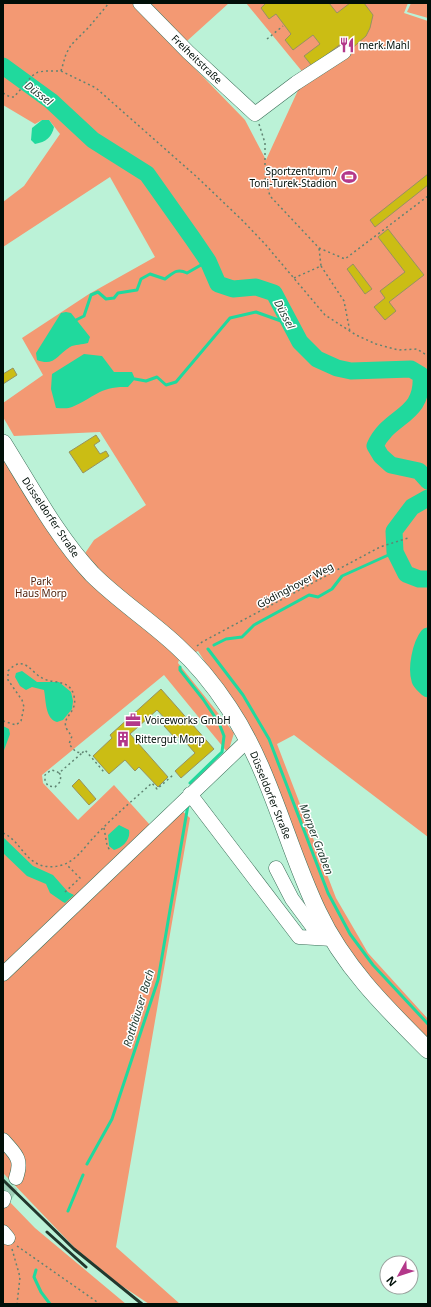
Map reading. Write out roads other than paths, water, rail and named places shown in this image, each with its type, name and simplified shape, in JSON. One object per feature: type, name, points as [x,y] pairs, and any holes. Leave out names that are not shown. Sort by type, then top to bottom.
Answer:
[{"type":"main road","name":"Düsseldorfer Straße","points":[[3,443],[68,544],[84,564],[112,593],[166,636],[193,662],[225,702],[248,740],[264,772],[327,939],[375,998],[428,1050]]},
{"type":"street","name":"Freiheitstraße","points":[[140,3],[188,52],[255,114],[296,83],[344,52]]},
{"type":"street","points":[[3,974],[248,740]]},
{"type":"street","points":[[190,794],[299,937],[327,939]]},
{"type":"street","points":[[276,868],[292,899],[327,939]]},
{"type":"street","points":[[3,1140],[19,1160],[16,1178]]},
{"type":"waterway","name":"Düssel","points":[[3,66],[51,101],[93,140],[147,174],[208,261],[218,284],[233,289],[256,287],[274,293],[300,342],[317,359],[337,368],[351,371],[411,369],[421,375],[420,389],[417,400],[404,415],[389,427],[375,446],[381,456],[391,465],[419,471],[428,481]]},
{"type":"waterway","points":[[76,320],[84,316],[91,295],[98,292],[106,299],[114,298],[118,293],[137,290],[141,279],[150,274],[165,279],[178,271],[187,273],[208,261]]},
{"type":"waterway","points":[[135,379],[146,381],[157,377],[166,385],[176,382],[230,318],[256,312],[281,321],[289,319]]},
{"type":"waterway","name":"Düssel","points":[[428,498],[412,507],[394,531],[395,552],[406,574],[419,579],[428,579]]},
{"type":"waterway","name":"Rotthäuser Bach","points":[[214,645],[226,639],[242,637],[254,625],[309,595],[318,597],[332,589],[342,576],[395,552]]},
{"type":"waterway","name":"Düssel","points":[[428,636],[421,651],[419,663],[419,675],[421,681],[428,689]]},
{"type":"waterway","name":"Morper Graben","points":[[208,649],[243,695],[269,739],[328,893],[350,934],[373,965],[428,1024]]},
{"type":"waterway","name":"Rotthäuser Bach","points":[[180,667],[180,670],[203,699],[219,723],[224,736],[222,752],[190,783]]},
{"type":"waterway","name":"Rotthäuser Bach","points":[[87,1164],[112,1119],[158,980],[188,805]]},
{"type":"waterway","name":"Rotthäuser Bach","points":[[68,1211],[83,1175]]},
{"type":"waterway","name":"Rotthäuser Bach","points":[[36,1270],[34,1277],[41,1292],[50,1304]]},
{"type":"tunnel","points":[[4,1198],[16,1178]]},
{"type":"railway","points":[[3,1180],[74,1249],[142,1304]]},
{"type":"railway","points":[[47,1232],[86,1267]]},
{"type":"place","name":"merk.Mahl","points":[[347,45]]},
{"type":"place","name":"Sportzentrum / Toni-Turek-Stadion","points":[[349,177]]},
{"type":"place","name":"Voiceworks GmbH","points":[[133,720]]},
{"type":"place","name":"Rittergut Morp","points":[[123,739]]},
{"type":"park label","name":"Park Haus Morp","points":[[41,586]]}]
